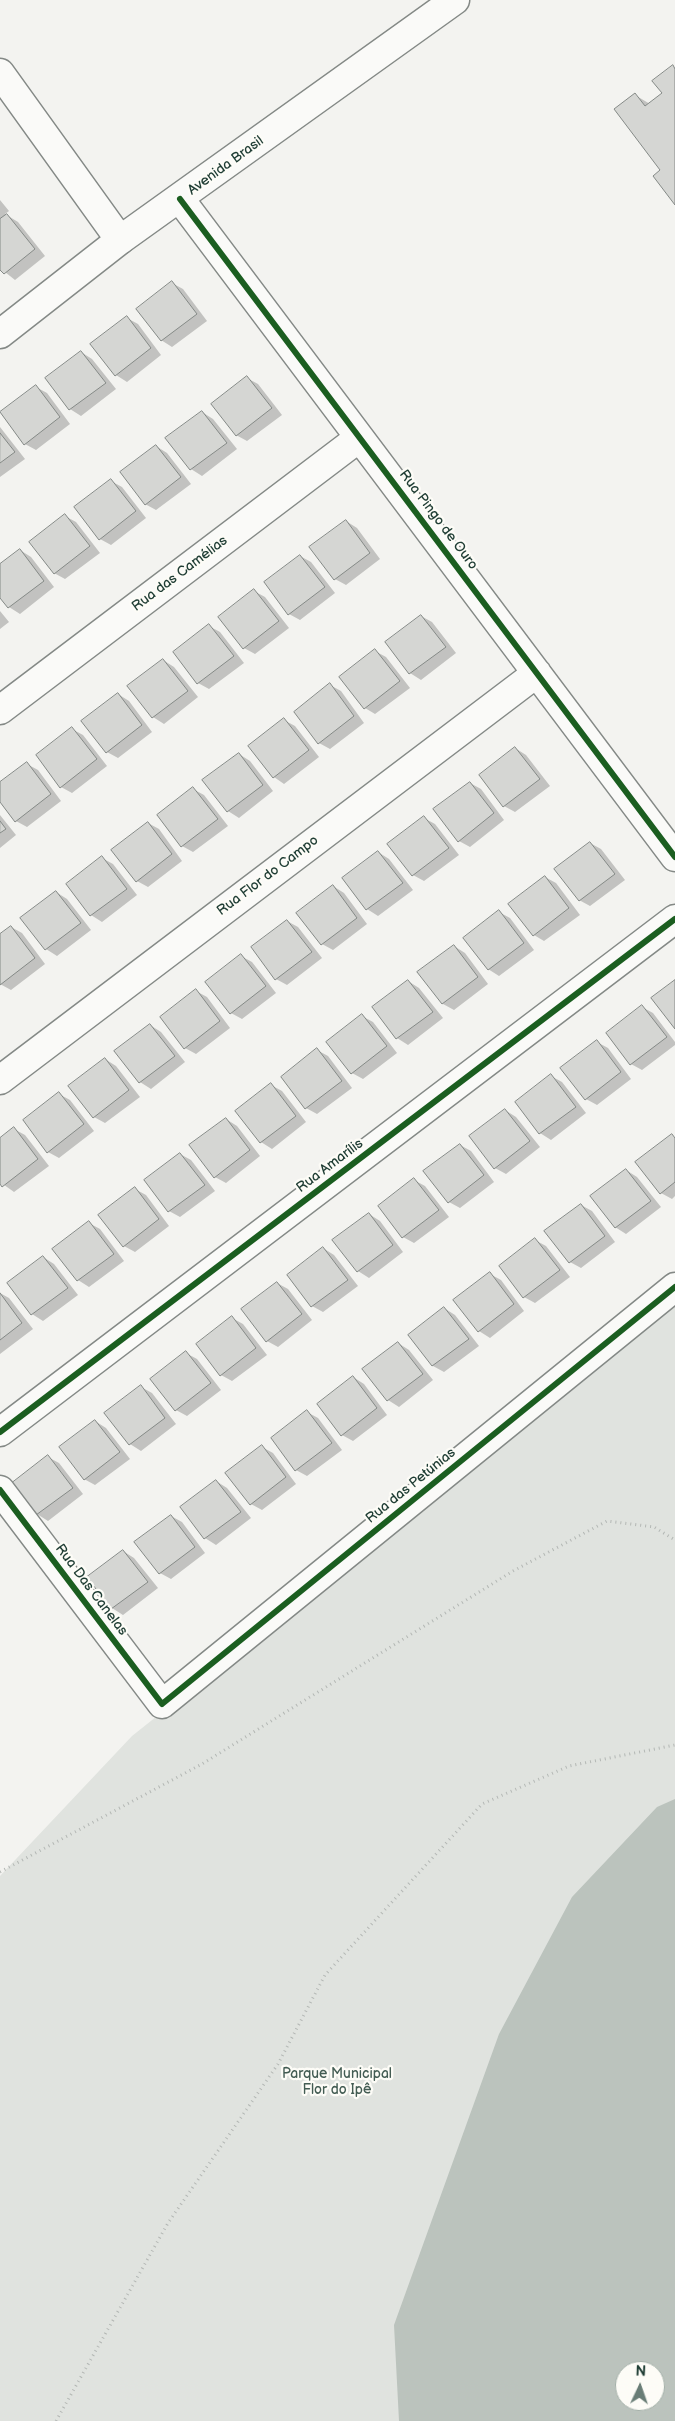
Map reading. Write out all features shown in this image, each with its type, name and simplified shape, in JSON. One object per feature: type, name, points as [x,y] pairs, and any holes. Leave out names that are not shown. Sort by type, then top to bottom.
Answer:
[{"type":"street","name":"Avenida Brasil","points":[[0,334],[120,240],[180,199],[455,0]]},
{"type":"street","points":[[0,73],[120,240]]},
{"type":"street","name":"Rua Pingo de Ouro","points":[[180,199],[675,857]]},
{"type":"street","name":"Rua das Camélias","points":[[0,710],[359,438]]},
{"type":"street","name":"Rua Flor do Campo","points":[[0,1080],[537,672]]},
{"type":"street","name":"Rua Amarílis","points":[[0,1432],[675,919]]},
{"type":"street","name":"Rua das Petúnias","points":[[162,1704],[675,1287]]},
{"type":"street","name":"Rua Das Canelas","points":[[0,1490],[162,1704]]},
{"type":"path","points":[[0,1872],[202,1764],[513,1572],[607,1521],[654,1527],[675,1540]]},
{"type":"path","points":[[56,2421],[168,2223],[278,2064],[325,1975],[482,1804],[569,1766],[675,1745]]},
{"type":"green space","name":"Parque Municipal Flor do Ipê","points":[[675,1304],[675,2421],[0,2421],[0,1876],[132,1736]]},
{"type":"shaded area","points":[[675,1799],[675,2421],[399,2421],[394,2325],[499,2034],[572,1897],[657,1807]]},
{"type":"building","points":[[673,65],[675,69],[675,205],[653,176],[660,170],[614,109],[635,93],[645,106],[662,93],[652,81]]},
{"type":"building","points":[[7,214],[35,249],[4,274],[0,270],[0,219]]},
{"type":"building","points":[[172,281],[197,314],[161,341],[136,309]]},
{"type":"building","points":[[127,316],[151,348],[115,376],[90,344]]},
{"type":"building","points":[[81,351],[106,383],[69,410],[45,378]]},
{"type":"building","points":[[247,376],[272,408],[236,436],[211,404]]},
{"type":"building","points":[[36,385],[60,417],[24,445],[0,412]]},
{"type":"building","points":[[202,411],[227,443],[190,470],[165,438]]},
{"type":"building","points":[[0,433],[15,452],[0,463]]},
{"type":"building","points":[[156,445],[181,477],[145,505],[120,472]]},
{"type":"building","points":[[111,479],[136,511],[99,540],[74,507]]},
{"type":"building","points":[[65,514],[90,546],[54,574],[29,542]]},
{"type":"building","points":[[346,520],[370,553],[334,580],[309,547]]},
{"type":"building","points":[[20,549],[44,581],[8,608],[0,598],[0,564]]},
{"type":"building","points":[[300,555],[325,587],[288,615],[264,582]]},
{"type":"building","points":[[254,589],[279,621],[243,649],[218,617]]},
{"type":"building","points":[[421,615],[446,647],[409,674],[385,642]]},
{"type":"building","points":[[209,624],[234,656],[197,684],[173,652]]},
{"type":"building","points":[[375,649],[400,681],[364,709],[339,677]]},
{"type":"building","points":[[163,659],[188,691],[152,718],[127,686]]},
{"type":"building","points":[[330,683],[354,716],[318,744],[294,712]]},
{"type":"building","points":[[118,693],[142,725],[106,753],[81,721]]},
{"type":"building","points":[[284,718],[309,750],[273,778],[248,746]]},
{"type":"building","points":[[72,727],[97,759],[60,788],[36,755]]},
{"type":"building","points":[[515,747],[540,779],[503,807],[479,775]]},
{"type":"building","points":[[239,753],[263,785],[227,812],[202,780]]},
{"type":"building","points":[[27,762],[51,794],[15,822],[0,802],[0,782]]},
{"type":"building","points":[[470,782],[494,813],[458,842],[433,809]]},
{"type":"building","points":[[193,787],[218,819],[181,847],[157,815]]},
{"type":"building","points":[[424,816],[449,848],[412,876],[387,844]]},
{"type":"building","points":[[0,821],[6,829],[0,833]]},
{"type":"building","points":[[148,822],[172,854],[136,882],[111,850]]},
{"type":"building","points":[[590,842],[615,874],[579,901],[554,869]]},
{"type":"building","points":[[378,851],[403,883],[366,910],[342,878]]},
{"type":"building","points":[[102,856],[127,889],[90,916],[66,884]]},
{"type":"building","points":[[545,876],[569,908],[533,936],[508,904]]},
{"type":"building","points":[[333,885],[357,918],[321,945],[296,913]]},
{"type":"building","points":[[56,891],[81,923],[45,950],[20,918]]},
{"type":"building","points":[[499,910],[524,943],[488,970],[463,938]]},
{"type":"building","points":[[287,920],[312,952],[275,980],[251,947]]},
{"type":"building","points":[[11,926],[35,958],[0,985],[0,934]]},
{"type":"building","points":[[454,945],[478,977],[442,1004],[417,972]]},
{"type":"building","points":[[241,954],[266,986],[230,1014],[205,982]]},
{"type":"building","points":[[408,980],[433,1012],[396,1039],[372,1007]]},
{"type":"building","points":[[675,980],[675,1029],[651,998]]},
{"type":"building","points":[[196,989],[220,1021],[184,1049],[160,1017]]},
{"type":"building","points":[[642,1005],[667,1037],[630,1065],[606,1033]]},
{"type":"building","points":[[362,1014],[387,1046],[351,1074],[326,1042]]},
{"type":"building","points":[[150,1024],[175,1056],[139,1083],[114,1051]]},
{"type":"building","points":[[597,1040],[621,1072],[585,1100],[560,1068]]},
{"type":"building","points":[[317,1048],[342,1081],[305,1109],[281,1077]]},
{"type":"building","points":[[105,1058],[129,1090],[93,1118],[68,1086]]},
{"type":"building","points":[[551,1074],[576,1107],[539,1134],[515,1102]]},
{"type":"building","points":[[271,1083],[296,1116],[260,1143],[235,1111]]},
{"type":"building","points":[[59,1092],[84,1124],[47,1153],[23,1120]]},
{"type":"building","points":[[505,1109],[530,1141],[494,1169],[469,1136]]},
{"type":"building","points":[[226,1118],[250,1150],[214,1178],[189,1145]]},
{"type":"building","points":[[14,1127],[38,1159],[2,1187],[0,1184],[0,1138]]},
{"type":"building","points":[[672,1134],[675,1138],[675,1182],[660,1194],[635,1162]]},
{"type":"building","points":[[460,1144],[484,1175],[448,1203],[423,1171]]},
{"type":"building","points":[[180,1153],[205,1185],[168,1212],[144,1180]]},
{"type":"building","points":[[626,1169],[651,1201],[615,1228],[590,1196]]},
{"type":"building","points":[[414,1178],[439,1210],[402,1238],[378,1206]]},
{"type":"building","points":[[135,1187],[159,1219],[123,1247],[98,1215]]},
{"type":"building","points":[[581,1204],[605,1236],[569,1263],[544,1231]]},
{"type":"building","points":[[369,1213],[393,1245],[357,1272],[332,1240]]},
{"type":"building","points":[[89,1221],[114,1254],[77,1281],[52,1249]]},
{"type":"building","points":[[535,1238],[560,1270],[523,1298],[499,1266]]},
{"type":"building","points":[[323,1247],[348,1280],[311,1307],[287,1275]]},
{"type":"building","points":[[43,1256],[68,1288],[31,1315],[7,1283]]},
{"type":"building","points":[[490,1272],[514,1304],[478,1332],[453,1300]]},
{"type":"building","points":[[277,1282],[302,1314],[266,1342],[241,1309]]},
{"type":"building","points":[[0,1293],[22,1323],[0,1340]]},
{"type":"building","points":[[444,1307],[469,1339],[432,1366],[408,1335]]},
{"type":"building","points":[[232,1316],[256,1348],[220,1376],[196,1344]]},
{"type":"building","points":[[398,1342],[423,1374],[387,1401],[362,1369]]},
{"type":"building","points":[[186,1351],[211,1383],[175,1411],[150,1379]]},
{"type":"building","points":[[353,1376],[377,1408],[341,1436],[317,1404]]},
{"type":"building","points":[[141,1385],[165,1418],[129,1445],[104,1413]]},
{"type":"building","points":[[307,1410],[332,1443],[295,1471],[271,1438]]},
{"type":"building","points":[[95,1420],[120,1452],[84,1480],[59,1447]]},
{"type":"building","points":[[262,1445],[286,1477],[250,1505],[225,1473]]},
{"type":"building","points":[[48,1455],[73,1488],[36,1515],[12,1483]]},
{"type":"building","points":[[216,1480],[241,1512],[204,1539],[180,1507]]},
{"type":"building","points":[[171,1515],[195,1547],[159,1574],[134,1542]]},
{"type":"building","points":[[123,1550],[148,1582],[111,1609],[87,1577]]},
{"type":"cycle path","points":[[180,199],[675,857]]},
{"type":"cycle path","points":[[0,1432],[675,919]]},
{"type":"cycle path","points":[[0,1490],[162,1704],[675,1287]]}]
